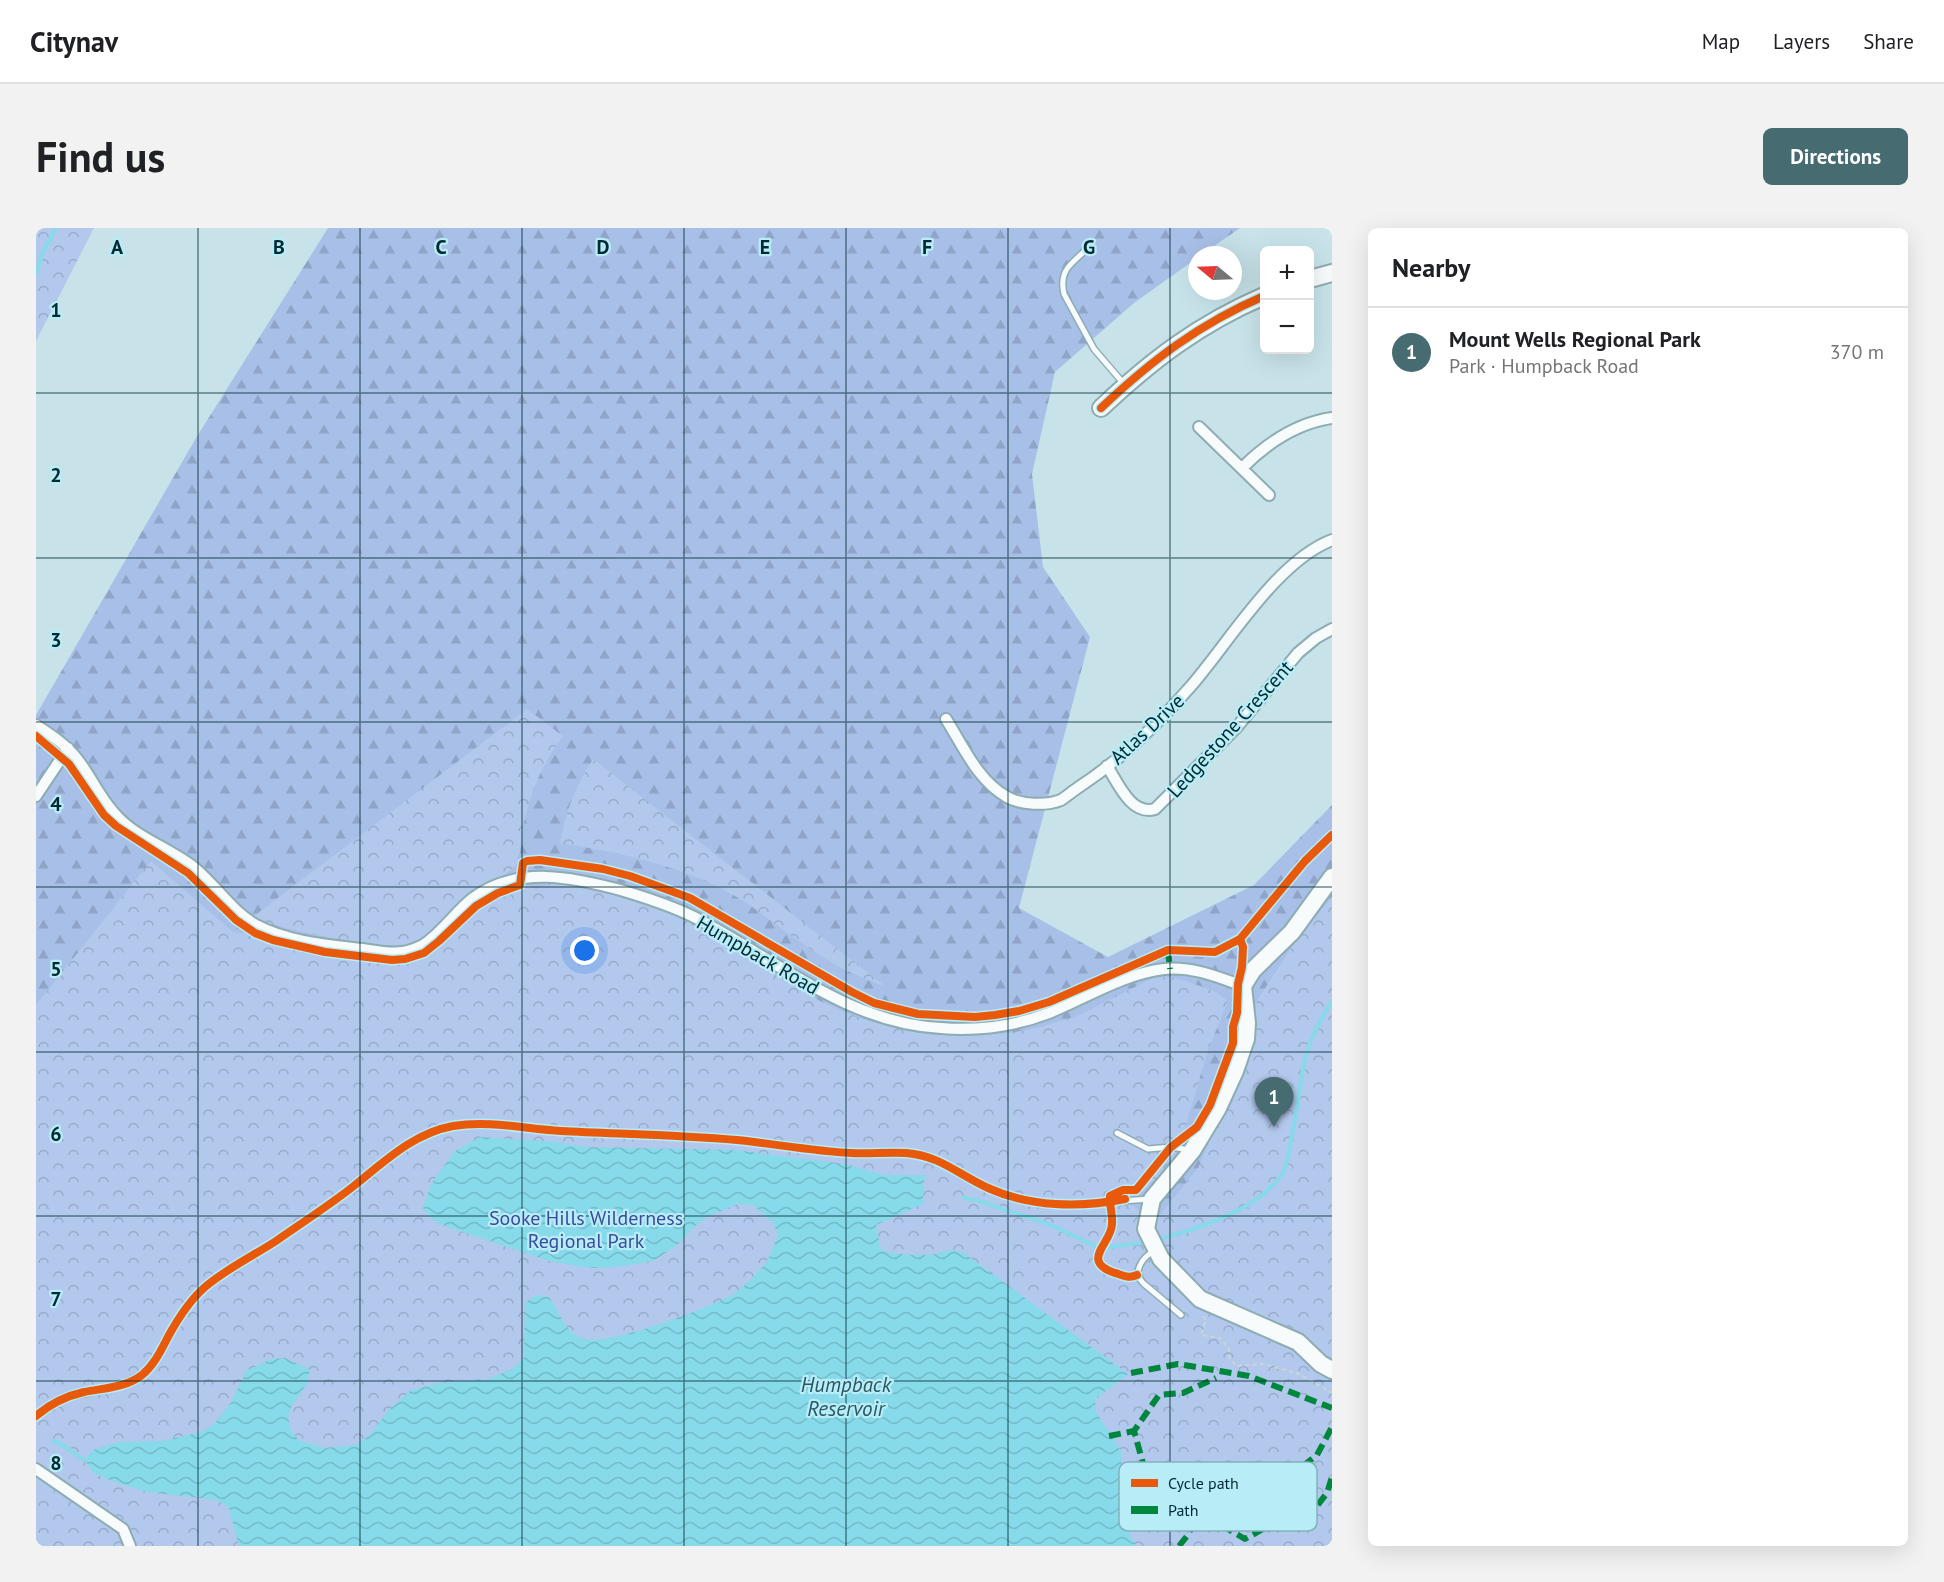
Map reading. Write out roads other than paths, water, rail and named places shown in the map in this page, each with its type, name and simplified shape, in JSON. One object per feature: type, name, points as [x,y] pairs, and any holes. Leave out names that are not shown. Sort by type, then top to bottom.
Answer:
[{"type":"street","points":[[1314,278],[1332,273]]},
{"type":"street","points":[[1101,408],[1157,357],[1217,319],[1260,298]]},
{"type":"street","points":[[1242,468],[1264,448],[1291,430],[1332,417]]},
{"type":"street","points":[[1200,427],[1269,495]]},
{"type":"street","name":"Atlas Drive","points":[[946,719],[982,777],[994,789],[1010,799],[1028,803],[1060,800],[1107,766],[1168,711],[1286,571],[1315,548],[1332,540]]},
{"type":"street","name":"Ledgestone Crescent","points":[[1107,766],[1136,807],[1148,811],[1155,809],[1165,802],[1236,728],[1298,653],[1316,638],[1332,629]]},
{"type":"street","name":"Humpback Road","points":[[36,725],[68,748],[117,817],[197,870],[237,911],[256,925],[299,940],[390,952],[407,952],[422,945],[471,900],[486,890],[500,882],[536,876],[598,884],[668,906],[693,916],[805,984],[836,999],[874,1015],[921,1027],[984,1029],[1014,1024],[1046,1014],[1124,981],[1163,969],[1205,972],[1244,986]]},
{"type":"street","points":[[36,796],[68,748]]},
{"type":"street","points":[[1332,877],[1292,932],[1252,970],[1244,986],[1246,1039],[1235,1071],[1218,1108],[1192,1151],[1152,1198],[1146,1228],[1161,1259],[1200,1299],[1298,1342],[1321,1364],[1332,1370]]},
{"type":"street","points":[[36,1469],[123,1529],[130,1546]]},
{"type":"lane","points":[[1085,251],[1066,270],[1062,284],[1064,294],[1094,349],[1125,386]]},
{"type":"lane","points":[[36,1416],[69,1396],[113,1388],[141,1375],[155,1362],[177,1320],[207,1285],[273,1243],[354,1186],[405,1146],[428,1134],[452,1126],[506,1125],[558,1131],[641,1133],[761,1142],[852,1153],[925,1155],[942,1162],[972,1180],[1021,1200],[1074,1204],[1152,1198]]},
{"type":"lane","points":[[1118,1133],[1148,1149],[1171,1147],[1192,1151]]},
{"type":"lane","points":[[1156,1249],[1144,1257],[1138,1267],[1137,1275],[1181,1316]]},
{"type":"water","name":"Humpback Reservoir","points":[[480,1137],[556,1142],[587,1147],[735,1150],[845,1164],[884,1175],[927,1175],[924,1178],[923,1204],[876,1225],[881,1250],[915,1255],[936,1254],[952,1250],[964,1253],[1128,1374],[1095,1399],[1096,1412],[1121,1451],[1119,1531],[1129,1531],[1137,1546],[239,1546],[229,1508],[217,1500],[148,1492],[93,1473],[85,1460],[93,1450],[118,1442],[163,1441],[201,1432],[214,1424],[231,1403],[246,1371],[271,1359],[285,1358],[310,1370],[307,1384],[291,1407],[288,1418],[291,1431],[299,1440],[324,1448],[356,1445],[370,1435],[388,1411],[411,1390],[438,1383],[486,1380],[512,1369],[524,1358],[525,1302],[537,1295],[549,1297],[563,1321],[572,1332],[583,1339],[595,1340],[635,1332],[683,1316],[735,1293],[765,1264],[778,1235],[774,1224],[753,1205],[738,1204],[709,1216],[695,1226],[676,1246],[653,1261],[616,1267],[589,1268],[549,1261],[442,1225],[432,1219],[423,1208],[431,1184],[455,1151]]},
{"type":"waterway","points":[[36,274],[43,252],[56,228]]},
{"type":"waterway","points":[[1156,1240],[1229,1215],[1263,1195],[1276,1182],[1288,1159],[1308,1048],[1332,1001]]},
{"type":"waterway","points":[[964,1198],[1051,1225],[1097,1247],[1146,1242]]},
{"type":"waterway","points":[[53,1441],[85,1460]]},
{"type":"place","name":"Mount Wells Regional Park","points":[[1274,1127]]},
{"type":"park label","name":"Sooke Hills Wilderness Regional Park","points":[[586,1230]]}]
